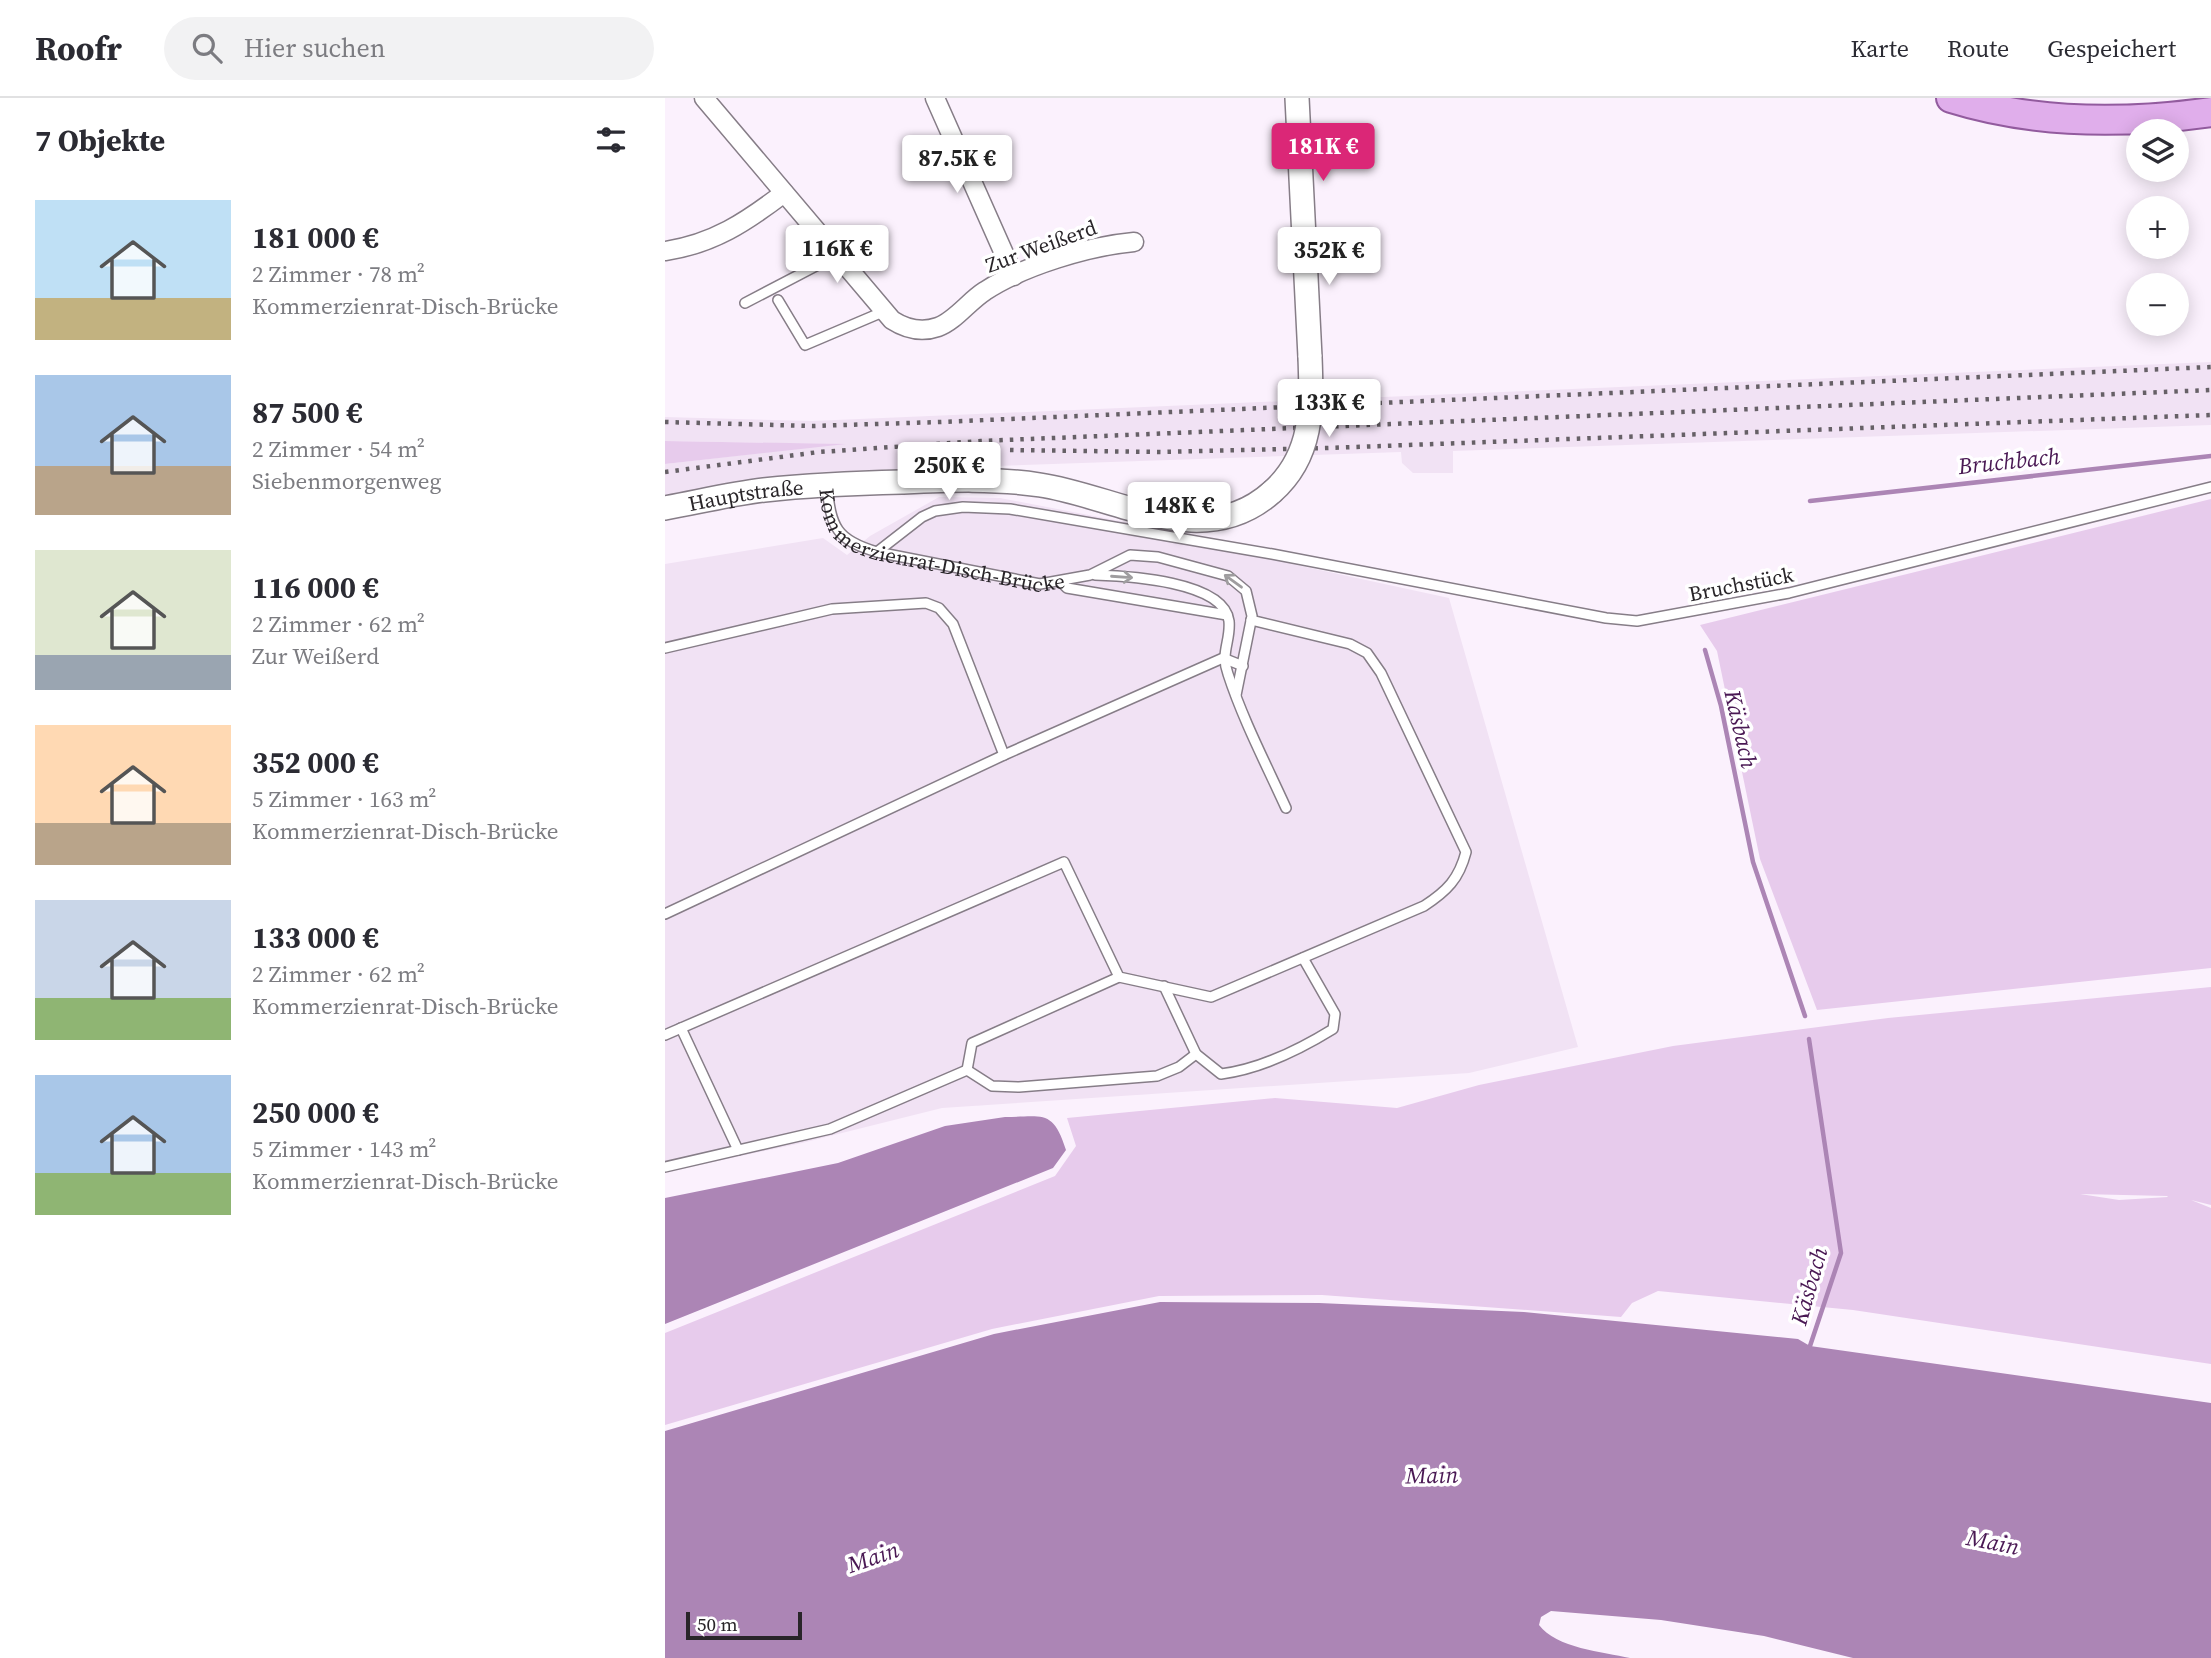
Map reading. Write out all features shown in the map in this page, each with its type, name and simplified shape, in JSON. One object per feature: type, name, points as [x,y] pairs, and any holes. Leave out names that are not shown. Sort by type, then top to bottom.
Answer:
[{"type":"main road","points":[[1951,98],[2012,112],[2077,119],[2177,117],[2211,112]]},
{"type":"street","name":"Zur Weißerd","points":[[705,98],[885,312],[901,326],[913,330],[936,328],[948,323],[964,305],[987,289],[1014,276],[1075,255],[1134,242]]},
{"type":"street","points":[[935,98],[1014,276]]},
{"type":"street","name":"Kommerzienrat-Disch-Brücke","points":[[827,486],[974,479],[1009,481],[1072,491],[1154,515],[1192,522],[1230,516],[1272,492],[1291,471],[1308,436],[1311,417],[1297,98]]},
{"type":"street","points":[[665,251],[707,242],[728,233],[785,193]]},
{"type":"street","name":"Hauptstraße","points":[[665,508],[763,490],[827,486]]},
{"type":"lane","points":[[745,303],[837,255]]},
{"type":"lane","points":[[778,300],[805,345],[885,312]]},
{"type":"lane","name":"Kommerzienrat-Disch-Brücke","points":[[827,486],[830,513],[839,534],[852,545],[1039,584],[1090,575]]},
{"type":"lane","name":"Bruchstück","points":[[877,552],[922,517],[936,511],[963,508],[1010,509],[1272,554],[1606,618],[1637,621],[1790,593],[2211,486]]},
{"type":"lane","points":[[1090,575],[1130,555],[1158,556],[1228,576],[1246,591],[1251,620],[1236,695]]},
{"type":"lane","points":[[1090,575],[1134,578],[1182,586],[1217,600],[1229,623],[1223,658],[1236,695],[1286,808]]},
{"type":"lane","points":[[1059,581],[1067,588],[1227,615]]},
{"type":"lane","points":[[665,648],[832,609],[926,603],[939,608],[953,624],[1004,755]]},
{"type":"lane","points":[[967,1070],[972,1043],[1119,977],[1211,998],[1424,906],[1446,891],[1461,872],[1466,852],[1381,673],[1367,653],[1350,644],[1251,620]]},
{"type":"lane","points":[[665,914],[1004,755],[1223,658],[1243,666]]},
{"type":"lane","points":[[665,1035],[1063,863],[1119,977]]},
{"type":"lane","points":[[1164,986],[1196,1054],[1221,1074],[1244,1071],[1312,1042],[1333,1029],[1335,1014],[1303,958]]},
{"type":"lane","points":[[681,1028],[738,1150]]},
{"type":"lane","points":[[967,1070],[992,1086],[1019,1087],[1157,1076],[1179,1067],[1196,1054]]},
{"type":"lane","points":[[665,1167],[830,1129],[967,1070]]},
{"type":"shaded area","points":[[2211,362],[2211,425],[1453,451],[1453,473],[1413,473],[1402,463],[1401,452],[819,472],[665,496],[665,464],[837,444],[665,441],[665,417],[812,421]]},
{"type":"shaded area","points":[[665,441],[846,444],[665,464]]},
{"type":"shaded area","points":[[939,497],[1000,498],[1224,541],[1292,564],[1449,598],[1578,1047],[1469,1073],[942,1108],[802,1143],[665,1172],[665,564],[823,538],[847,555],[870,536]]},
{"type":"shaded area","points":[[2211,499],[2211,968],[1817,1010],[1760,859],[1717,651],[1700,625]]},
{"type":"shaded area","points":[[2211,987],[2211,1205],[2191,1200],[2211,1208],[2211,1364],[1853,1310],[1658,1291],[1632,1303],[1621,1317],[1322,1295],[1159,1296],[992,1329],[665,1425],[665,1333],[1055,1176],[1076,1146],[1067,1118],[1275,1098],[1397,1108],[1479,1085],[1673,1046],[1888,1018]],"holes":[[[2080,1194],[2167,1196],[2119,1200]]]},
{"type":"water","points":[[1005,1117],[1038,1117],[1051,1122],[1066,1150],[1053,1168],[665,1324],[665,1198],[838,1163],[945,1126]]},
{"type":"water","name":"Main","points":[[1160,1302],[1319,1303],[1524,1312],[1798,1339],[1810,1346],[2211,1403],[2211,1658],[1853,1658],[1764,1636],[1661,1620],[1551,1611],[1541,1617],[1539,1625],[1557,1639],[1581,1648],[1630,1658],[665,1658],[665,1431],[994,1334]]},
{"type":"waterway","name":"Bruchbach","points":[[1810,501],[2211,456]]},
{"type":"waterway","name":"Käsbach","points":[[1705,650],[1721,706],[1753,862],[1805,1016]]},
{"type":"waterway","name":"Käsbach","points":[[1809,1039],[1841,1253],[1809,1349]]},
{"type":"railway","points":[[665,422],[812,426],[940,422],[2211,367]]},
{"type":"railway","points":[[665,472],[819,452],[981,441],[2211,390]]},
{"type":"railway","points":[[1010,450],[1162,452],[1328,448],[2211,415]]}]
